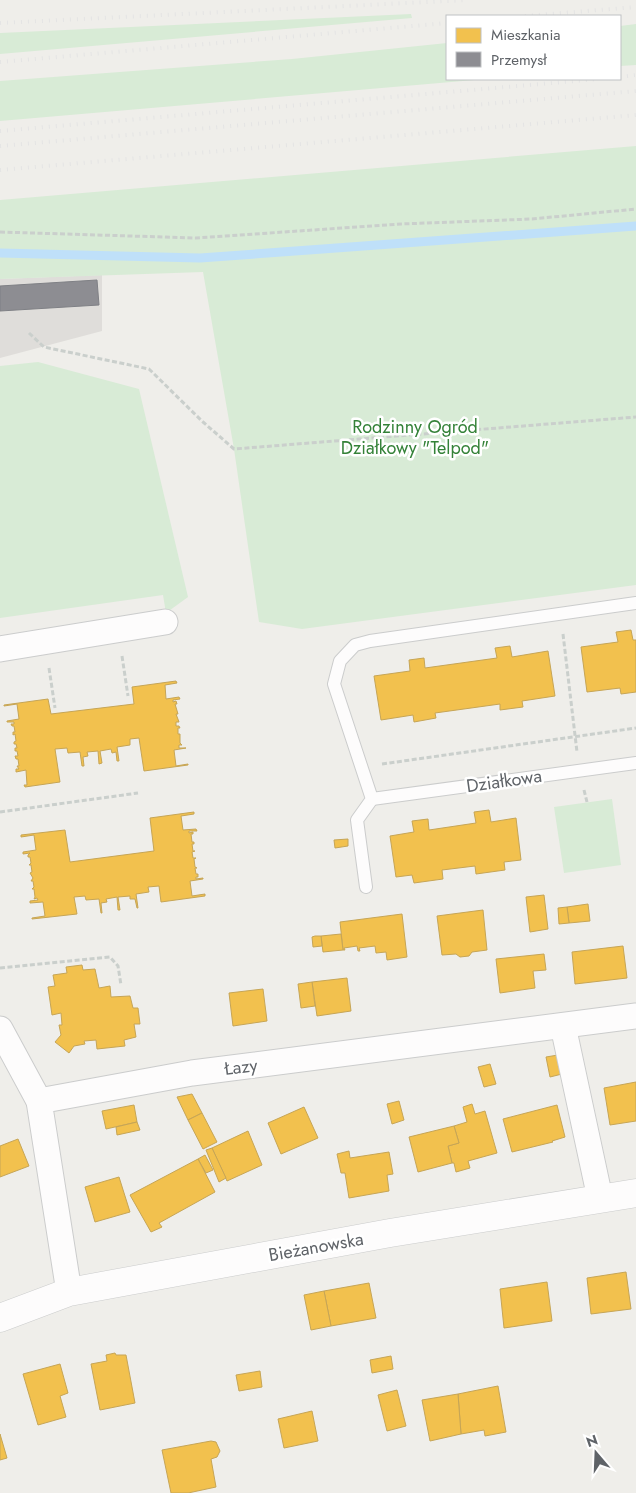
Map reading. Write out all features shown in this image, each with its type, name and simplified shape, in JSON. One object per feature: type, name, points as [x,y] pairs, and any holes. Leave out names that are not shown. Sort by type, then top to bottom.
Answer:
[{"type":"street","points":[[0,650],[165,622]]},
{"type":"street","name":"Łazy","points":[[39,1102],[192,1073],[636,1016]]},
{"type":"street","points":[[563,1026],[600,1198]]},
{"type":"street","points":[[0,1029],[39,1102],[69,1292]]},
{"type":"street","name":"Bieżanowska","points":[[0,1318],[69,1292],[390,1233],[636,1193]]},
{"type":"lane","points":[[366,887],[357,820],[372,799],[334,684],[340,661],[355,645],[370,641],[636,603]]},
{"type":"lane","name":"Działkowa","points":[[372,799],[636,763]]},
{"type":"path","points":[[0,232],[196,238],[401,224],[532,219],[636,209]]},
{"type":"path","points":[[29,333],[44,347],[149,369],[203,422],[234,449],[636,417]]},
{"type":"path","points":[[561,613],[579,770],[587,802]]},
{"type":"path","points":[[122,652],[128,696]]},
{"type":"path","points":[[49,664],[55,708]]},
{"type":"path","points":[[374,764],[636,728]]},
{"type":"path","points":[[0,812],[138,792]]},
{"type":"path","points":[[0,968],[110,957],[118,966],[121,986]]},
{"type":"shaded area","points":[[102,275],[102,331],[0,358],[0,279]]},
{"type":"green space","points":[[411,14],[412,18],[0,54],[0,33]]},
{"type":"green space","points":[[636,24],[636,65],[621,66],[621,26]]},
{"type":"green space","points":[[446,43],[446,80],[474,80],[0,121],[0,81],[292,59]]},
{"type":"green space","name":"Rodzinny Ogród Działkowy \"Telpod\"","points":[[636,146],[636,585],[302,629],[259,622],[234,449],[203,272],[0,279],[0,200]]},
{"type":"green space","points":[[38,362],[139,389],[188,597],[166,613],[163,595],[0,618],[0,366]]},
{"type":"green space","points":[[612,799],[621,865],[564,873],[554,807]]},
{"type":"building: Mieszkania","points":[[631,630],[633,640],[636,640],[636,692],[621,694],[620,688],[587,692],[581,647],[618,642],[616,632]]},
{"type":"building: Mieszkania","points":[[510,646],[512,657],[548,651],[555,696],[522,701],[523,707],[500,710],[500,704],[435,713],[436,718],[414,722],[413,715],[381,720],[374,676],[410,671],[409,660],[424,658],[425,668],[497,658],[495,648]]},
{"type":"building: Mieszkania","points":[[176,681],[177,683],[165,685],[166,699],[179,697],[180,699],[173,700],[173,702],[176,701],[177,704],[175,704],[178,714],[176,714],[179,722],[176,722],[176,726],[180,728],[178,728],[178,734],[180,734],[180,743],[182,745],[179,745],[179,748],[186,748],[174,750],[176,766],[188,765],[144,771],[139,738],[130,739],[130,745],[117,747],[119,761],[117,761],[116,752],[112,753],[111,749],[100,751],[102,763],[99,764],[98,751],[87,752],[88,756],[83,757],[84,766],[82,766],[80,752],[68,753],[67,748],[55,749],[60,782],[25,787],[24,785],[27,785],[26,770],[16,772],[16,769],[19,769],[17,766],[19,766],[18,759],[15,756],[18,756],[17,751],[15,751],[15,748],[17,748],[16,744],[14,744],[16,741],[15,734],[13,735],[13,732],[15,732],[14,726],[11,724],[14,724],[14,722],[7,722],[19,719],[17,704],[4,705],[48,699],[51,714],[134,704],[132,687]]},
{"type":"building: Mieszkania","points":[[489,810],[491,822],[516,818],[521,860],[504,862],[505,870],[476,874],[475,866],[442,870],[443,879],[414,883],[412,875],[396,877],[390,836],[414,832],[412,821],[428,819],[429,830],[476,823],[474,812]]},
{"type":"building: Mieszkania","points":[[194,812],[194,814],[181,816],[183,830],[196,829],[197,831],[189,831],[189,833],[193,832],[191,834],[194,844],[192,844],[193,851],[195,851],[192,852],[193,858],[196,858],[194,859],[195,867],[197,868],[195,868],[196,874],[198,874],[196,879],[203,879],[190,881],[192,896],[205,894],[205,896],[161,902],[159,886],[148,887],[149,892],[136,894],[138,908],[135,899],[130,899],[130,896],[118,897],[120,910],[118,910],[117,897],[106,899],[107,902],[101,903],[101,913],[99,899],[86,900],[85,896],[74,897],[77,914],[32,919],[45,916],[43,902],[30,903],[30,901],[38,900],[37,898],[34,899],[34,889],[32,889],[34,887],[33,881],[31,881],[33,878],[30,873],[32,872],[31,865],[29,865],[31,863],[30,857],[28,857],[30,853],[23,854],[23,852],[36,850],[34,835],[21,837],[21,835],[65,830],[70,862],[154,851],[150,818]]},
{"type":"building: Mieszkania","points":[[348,839],[348,846],[335,848],[334,840]]},
{"type":"building: Mieszkania","points":[[544,895],[548,929],[530,932],[526,897]]},
{"type":"building: Mieszkania","points":[[588,904],[590,921],[569,923],[567,907]]},
{"type":"building: Mieszkania","points":[[567,907],[569,923],[559,924],[558,908]]},
{"type":"building: Mieszkania","points":[[483,910],[487,950],[472,952],[469,956],[460,957],[456,954],[442,955],[437,916]]},
{"type":"building: Mieszkania","points":[[402,914],[407,957],[387,960],[386,952],[376,953],[375,946],[359,948],[360,951],[358,951],[357,946],[344,948],[345,950],[343,950],[340,922]]},
{"type":"building: Mieszkania","points":[[341,934],[343,950],[323,952],[321,936]]},
{"type":"building: Mieszkania","points":[[321,936],[322,946],[313,947],[312,937]]},
{"type":"building: Mieszkania","points":[[623,946],[627,978],[575,984],[572,952]]},
{"type":"building: Mieszkania","points":[[544,954],[546,970],[533,971],[535,988],[500,993],[496,959]]},
{"type":"building: Mieszkania","points":[[82,965],[83,970],[95,969],[99,988],[110,986],[111,997],[130,996],[133,1008],[138,1008],[140,1024],[134,1024],[136,1037],[124,1040],[125,1046],[97,1049],[96,1040],[84,1041],[85,1044],[74,1046],[69,1053],[55,1042],[61,1035],[59,1025],[62,1025],[61,1013],[52,1015],[48,987],[55,986],[53,975],[67,973],[66,967]]},
{"type":"building: Mieszkania","points":[[347,978],[351,1011],[317,1016],[312,982]]},
{"type":"building: Mieszkania","points":[[312,982],[315,1006],[301,1008],[298,984]]},
{"type":"building: Mieszkania","points":[[263,989],[267,1021],[233,1026],[229,993]]},
{"type":"building: Mieszkania","points":[[558,1055],[562,1074],[550,1077],[546,1057]]},
{"type":"building: Mieszkania","points":[[490,1064],[496,1084],[484,1087],[478,1067]]},
{"type":"building: Mieszkania","points":[[636,1082],[636,1121],[610,1125],[604,1088]]},
{"type":"building: Mieszkania","points":[[192,1094],[202,1113],[188,1120],[177,1097]]},
{"type":"building: Mieszkania","points":[[399,1101],[404,1120],[392,1124],[387,1104]]},
{"type":"building: Mieszkania","points":[[472,1104],[475,1114],[485,1111],[497,1153],[468,1161],[470,1168],[456,1172],[448,1146],[459,1143],[454,1126],[467,1122],[463,1107]]},
{"type":"building: Mieszkania","points":[[134,1105],[137,1122],[106,1129],[102,1111]]},
{"type":"building: Mieszkania","points":[[557,1105],[565,1137],[553,1142],[512,1152],[503,1119]]},
{"type":"building: Mieszkania","points":[[304,1107],[318,1138],[281,1154],[268,1123]]},
{"type":"building: Mieszkania","points":[[202,1113],[217,1142],[203,1149],[188,1120]]},
{"type":"building: Mieszkania","points":[[137,1122],[140,1130],[117,1135],[116,1127]]},
{"type":"building: Mieszkania","points":[[454,1126],[459,1143],[448,1146],[452,1163],[418,1172],[409,1137]]},
{"type":"building: Mieszkania","points":[[248,1131],[262,1165],[227,1181],[212,1148]]},
{"type":"building: Mieszkania","points":[[18,1139],[29,1166],[0,1177],[0,1146]]},
{"type":"building: Mieszkania","points":[[212,1148],[226,1178],[219,1182],[206,1150]]},
{"type":"building: Mieszkania","points":[[349,1151],[350,1158],[389,1152],[393,1174],[387,1175],[389,1191],[349,1198],[345,1173],[341,1173],[337,1154]]},
{"type":"building: Mieszkania","points":[[205,1155],[213,1170],[206,1173],[198,1159]]},
{"type":"building: Mieszkania","points":[[198,1159],[215,1192],[159,1223],[162,1227],[151,1232],[130,1195]]},
{"type":"building: Mieszkania","points":[[119,1177],[130,1212],[95,1222],[85,1187]]},
{"type":"building: Mieszkania","points":[[626,1272],[631,1309],[591,1314],[587,1278]]},
{"type":"building: Mieszkania","points":[[547,1282],[552,1321],[504,1328],[500,1289]]},
{"type":"building: Mieszkania","points":[[369,1283],[376,1318],[331,1326],[324,1291]]},
{"type":"building: Mieszkania","points":[[324,1291],[331,1326],[311,1330],[304,1295]]},
{"type":"building: Mieszkania","points":[[115,1353],[116,1355],[126,1355],[135,1403],[100,1410],[91,1364],[107,1361],[106,1355]]},
{"type":"building: Mieszkania","points":[[391,1356],[393,1369],[372,1373],[370,1360]]},
{"type":"building: Mieszkania","points":[[60,1364],[68,1393],[60,1396],[66,1417],[38,1425],[23,1374]]},
{"type":"building: Mieszkania","points":[[260,1371],[262,1387],[239,1391],[236,1375]]},
{"type":"building: Mieszkania","points":[[498,1386],[506,1432],[485,1436],[484,1430],[461,1434],[458,1394]]},
{"type":"building: Mieszkania","points":[[397,1390],[406,1426],[387,1431],[378,1395]]},
{"type":"building: Mieszkania","points":[[458,1394],[461,1434],[430,1441],[422,1400]]},
{"type":"building: Mieszkania","points":[[312,1411],[318,1441],[284,1448],[278,1419]]},
{"type":"building: Mieszkania","points":[[0,1434],[7,1458],[0,1460]]},
{"type":"building: Mieszkania","points":[[211,1441],[216,1442],[220,1451],[217,1457],[211,1459],[216,1487],[188,1493],[171,1493],[162,1450]]},
{"type":"building: Przemysł","points":[[97,280],[99,305],[0,311],[0,286]]},
{"type":"waterway","points":[[0,253],[200,258],[636,226]]},
{"type":"railway","points":[[0,23],[468,0]]},
{"type":"railway","points":[[537,15],[636,7]]},
{"type":"railway","points":[[0,62],[446,23]]},
{"type":"railway","points":[[621,77],[636,75]]},
{"type":"railway","points":[[0,131],[586,80]]},
{"type":"railway","points":[[0,146],[636,91]]},
{"type":"railway","points":[[0,170],[636,115]]}]
